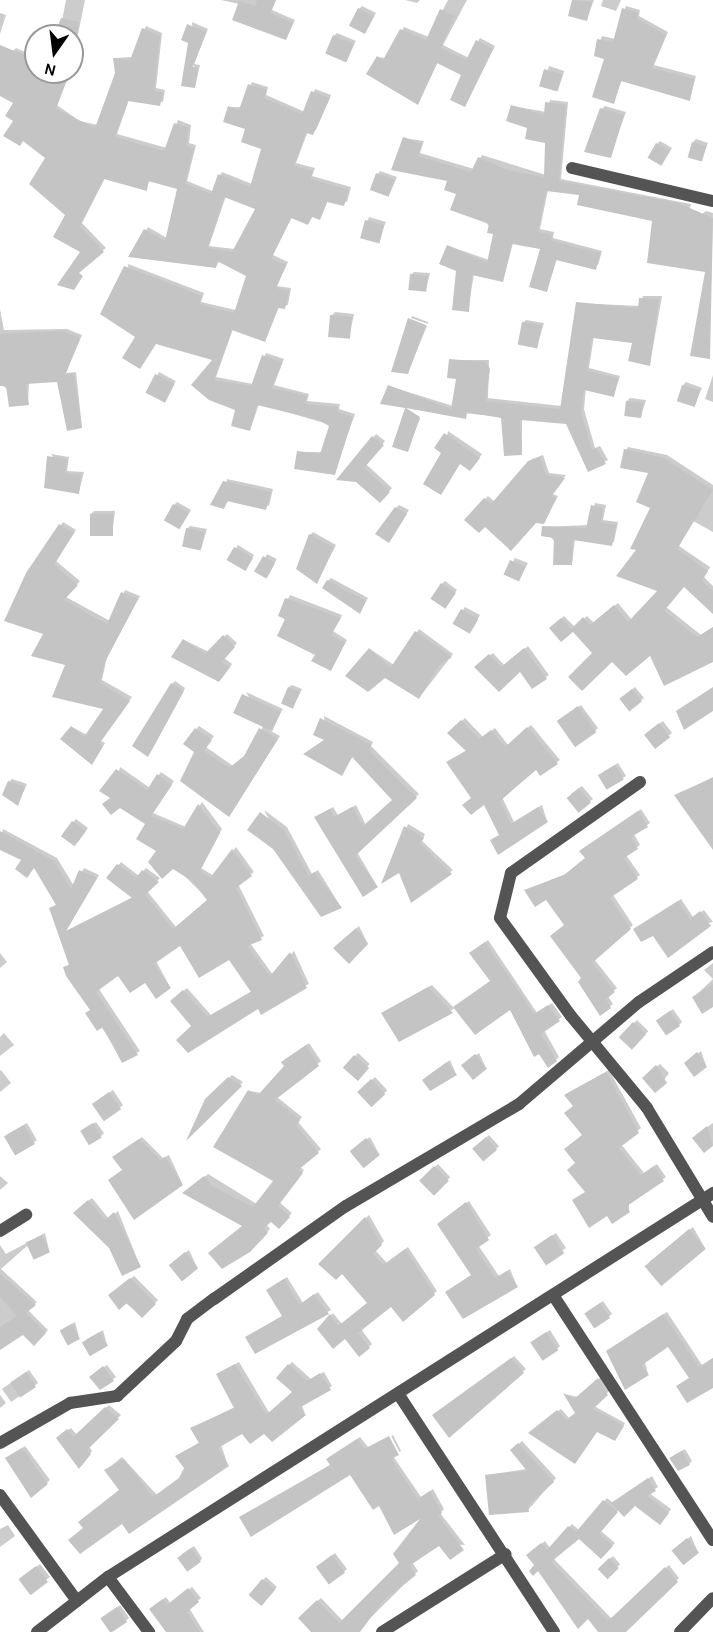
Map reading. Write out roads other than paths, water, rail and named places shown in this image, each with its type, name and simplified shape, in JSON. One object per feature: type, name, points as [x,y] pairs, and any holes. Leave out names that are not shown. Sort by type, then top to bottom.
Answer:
[{"type":"street","points":[[572,168],[713,201]]},
{"type":"street","points":[[640,782],[511,873],[502,894],[500,918],[647,1108],[708,1197],[713,1217]]},
{"type":"street","points":[[0,1443],[70,1403],[117,1396],[147,1372],[187,1320],[205,1306],[346,1206],[510,1110],[594,1040],[713,952]]},
{"type":"street","points":[[37,1632],[108,1577],[555,1298],[708,1197]]},
{"type":"street","points":[[0,1231],[26,1215]]},
{"type":"street","points":[[555,1298],[713,1540]]},
{"type":"street","points":[[399,1395],[506,1554],[554,1632]]},
{"type":"street","points":[[0,1495],[77,1601]]},
{"type":"street","points":[[382,1632],[506,1554]]},
{"type":"street","points":[[108,1577],[149,1632]]},
{"type":"street","points":[[680,1632],[713,1598]]}]
